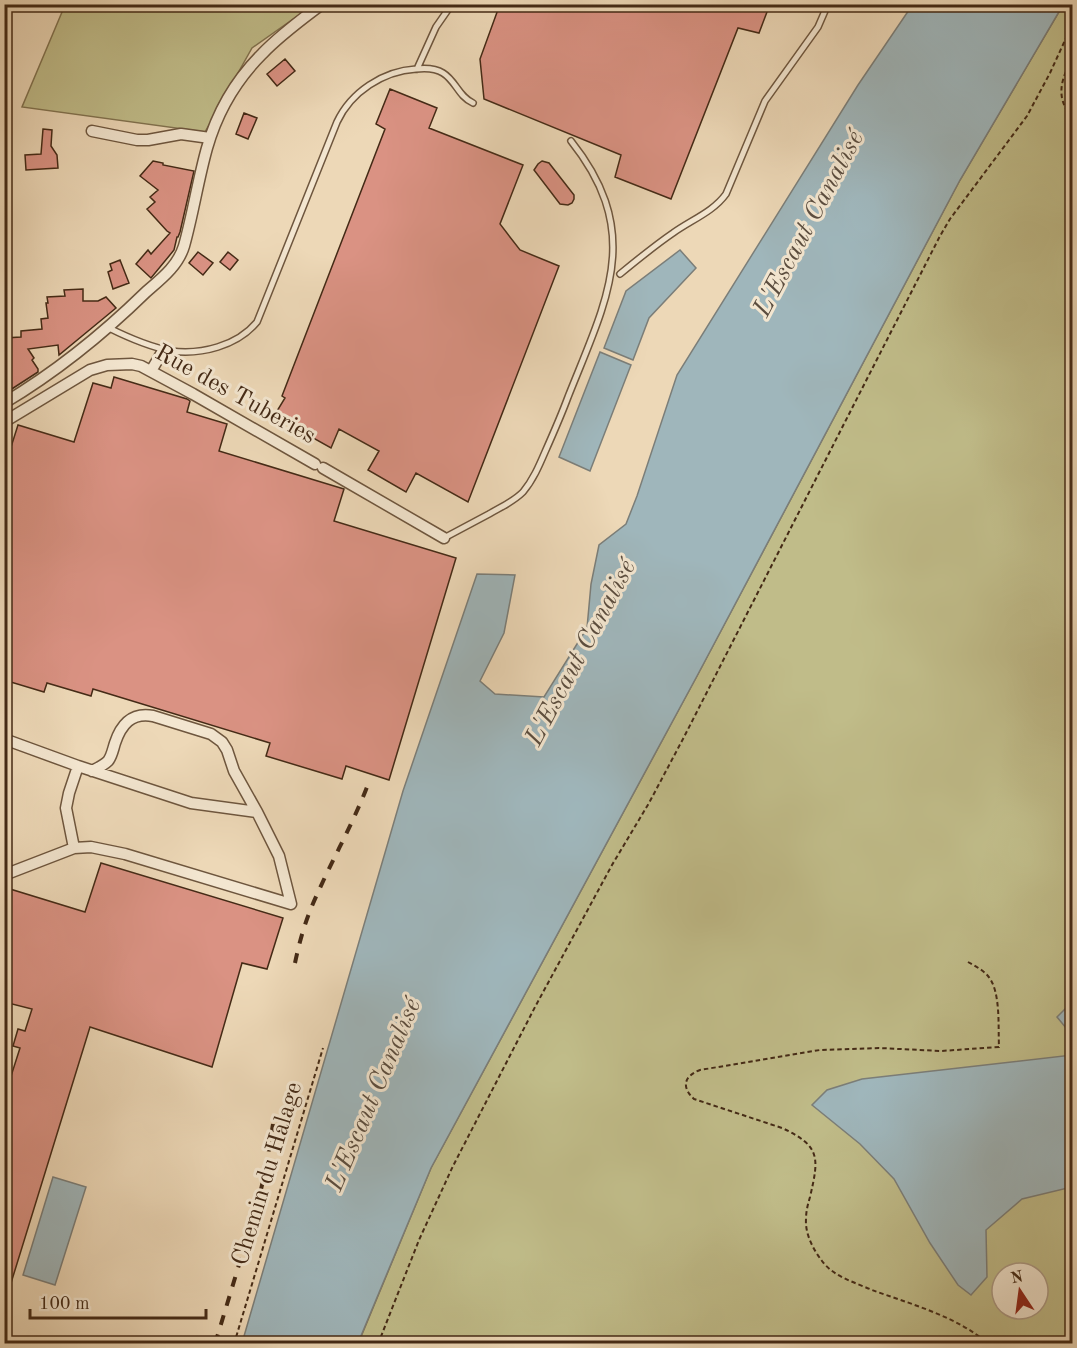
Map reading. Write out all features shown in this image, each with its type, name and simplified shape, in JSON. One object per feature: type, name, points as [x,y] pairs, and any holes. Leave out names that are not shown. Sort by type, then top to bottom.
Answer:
[{"type":"street","points":[[4,404],[43,379],[129,309],[165,274],[181,254],[210,138],[216,120],[228,98],[256,60],[277,39],[322,4]]},
{"type":"street","points":[[92,131],[137,140],[188,134],[210,138]]},
{"type":"street","points":[[151,371],[164,349]]},
{"type":"street","name":"Rue des Tuberies","points":[[4,422],[77,376],[96,368],[126,364],[137,365],[193,394],[444,538]]},
{"type":"street","points":[[4,875],[74,849],[86,847],[119,853],[291,904],[279,856],[234,771],[227,750],[222,742],[211,734],[153,716],[136,717],[124,725],[120,731],[110,758],[92,771]]},
{"type":"street","points":[[4,739],[191,803],[257,812]]},
{"type":"street","points":[[74,849],[66,808],[78,766]]},
{"type":"lane","points":[[417,69],[436,27],[452,4]]},
{"type":"lane","points":[[620,274],[667,237],[722,200],[765,101],[818,27],[828,4]]},
{"type":"lane","points":[[107,327],[164,349],[181,351],[211,349],[246,333],[257,322],[340,116],[357,96],[377,80],[398,71],[432,69],[442,72],[463,97],[472,103]]},
{"type":"lane","points":[[444,538],[512,501],[530,483],[559,421],[602,312],[612,270],[614,250],[611,224],[604,195],[597,179],[571,141]]},
{"type":"path","points":[[378,1344],[418,1240],[484,1105],[595,895],[674,756],[940,236],[950,219],[1027,116],[1072,25]]},
{"type":"path","points":[[1072,58],[1063,77],[1061,93],[1062,100],[1072,118]]},
{"type":"path","points":[[968,962],[986,972],[994,985],[999,1047],[941,1051],[859,1048],[801,1052],[700,1070],[689,1076],[686,1087],[693,1099],[782,1128],[810,1145],[815,1155],[816,1166],[806,1211],[806,1225],[813,1248],[827,1268],[845,1279],[944,1317],[974,1333],[988,1344]]},
{"type":"path","name":"Chemin du Halage","points":[[234,1344],[323,1048]]},
{"type":"shaded area","points":[[65,5],[313,5],[252,48],[205,132],[22,107]]},
{"type":"shaded area","points":[[1063,5],[1072,5],[1072,1343],[358,1344],[431,1168],[697,676],[960,180]]},
{"type":"water","name":"L'Escaut Canalisé","points":[[913,4],[1063,5],[960,180],[697,676],[431,1168],[358,1343],[242,1343],[403,791],[477,574],[515,575],[504,633],[480,681],[495,694],[544,697],[587,628],[591,584],[599,545],[626,524],[677,375],[858,85]]},
{"type":"water","points":[[680,250],[696,268],[649,318],[633,360],[604,348],[626,291]]},
{"type":"water","points":[[600,352],[631,365],[590,471],[559,457]]},
{"type":"water","points":[[1072,1002],[1072,1034],[1071,1034],[1057,1017]]},
{"type":"water","points":[[1072,1055],[1072,1187],[1022,1199],[986,1230],[987,1277],[971,1295],[958,1285],[930,1243],[894,1179],[860,1144],[812,1105],[827,1090],[862,1079]]},
{"type":"water","points":[[53,1177],[86,1187],[55,1285],[23,1275]]},
{"type":"building","points":[[500,4],[770,4],[759,33],[738,28],[671,199],[615,177],[621,155],[484,99],[480,59]]},
{"type":"building","points":[[285,59],[295,71],[277,86],[267,74]]},
{"type":"building","points":[[390,89],[437,108],[429,128],[523,165],[500,224],[520,250],[559,266],[468,502],[416,473],[406,492],[368,470],[379,451],[339,429],[331,448],[274,416],[285,398],[282,396],[385,129],[376,124]]},
{"type":"building","points":[[244,113],[257,118],[248,139],[236,134]]},
{"type":"building","points":[[43,129],[52,130],[51,146],[57,155],[58,168],[26,170],[25,155],[41,154]]},
{"type":"building","points":[[153,161],[194,171],[174,250],[151,278],[136,264],[148,250],[151,254],[170,233],[147,209],[155,202],[150,197],[158,190],[140,176]]},
{"type":"building","points":[[542,161],[549,163],[574,195],[572,203],[560,204],[534,170]]},
{"type":"building","points":[[198,252],[213,263],[203,275],[189,263]]},
{"type":"building","points":[[228,252],[238,260],[230,270],[220,262]]},
{"type":"building","points":[[120,260],[129,283],[113,289],[108,272],[112,270],[110,264]]},
{"type":"building","points":[[83,289],[83,301],[98,301],[106,297],[116,308],[59,355],[58,345],[28,349],[34,358],[32,360],[38,372],[4,394],[4,338],[21,337],[21,331],[42,329],[41,319],[48,318],[47,297],[65,296],[64,290]]},
{"type":"building","points":[[114,377],[187,399],[190,401],[187,412],[227,424],[219,451],[344,489],[334,521],[456,558],[389,780],[346,766],[342,779],[266,756],[270,743],[93,689],[91,696],[47,683],[44,692],[4,680],[4,469],[18,425],[74,442],[93,383],[111,388]]},
{"type":"building","points":[[101,863],[283,918],[267,969],[242,963],[212,1067],[90,1027],[7,1296],[4,1296],[4,1098],[20,1048],[13,1046],[18,1029],[25,1031],[32,1009],[4,1002],[4,906],[10,889],[85,912]]},
{"type":"railway","points":[[295,963],[312,906],[370,779]]},
{"type":"railway","points":[[215,1344],[258,1202],[273,1124]]}]
